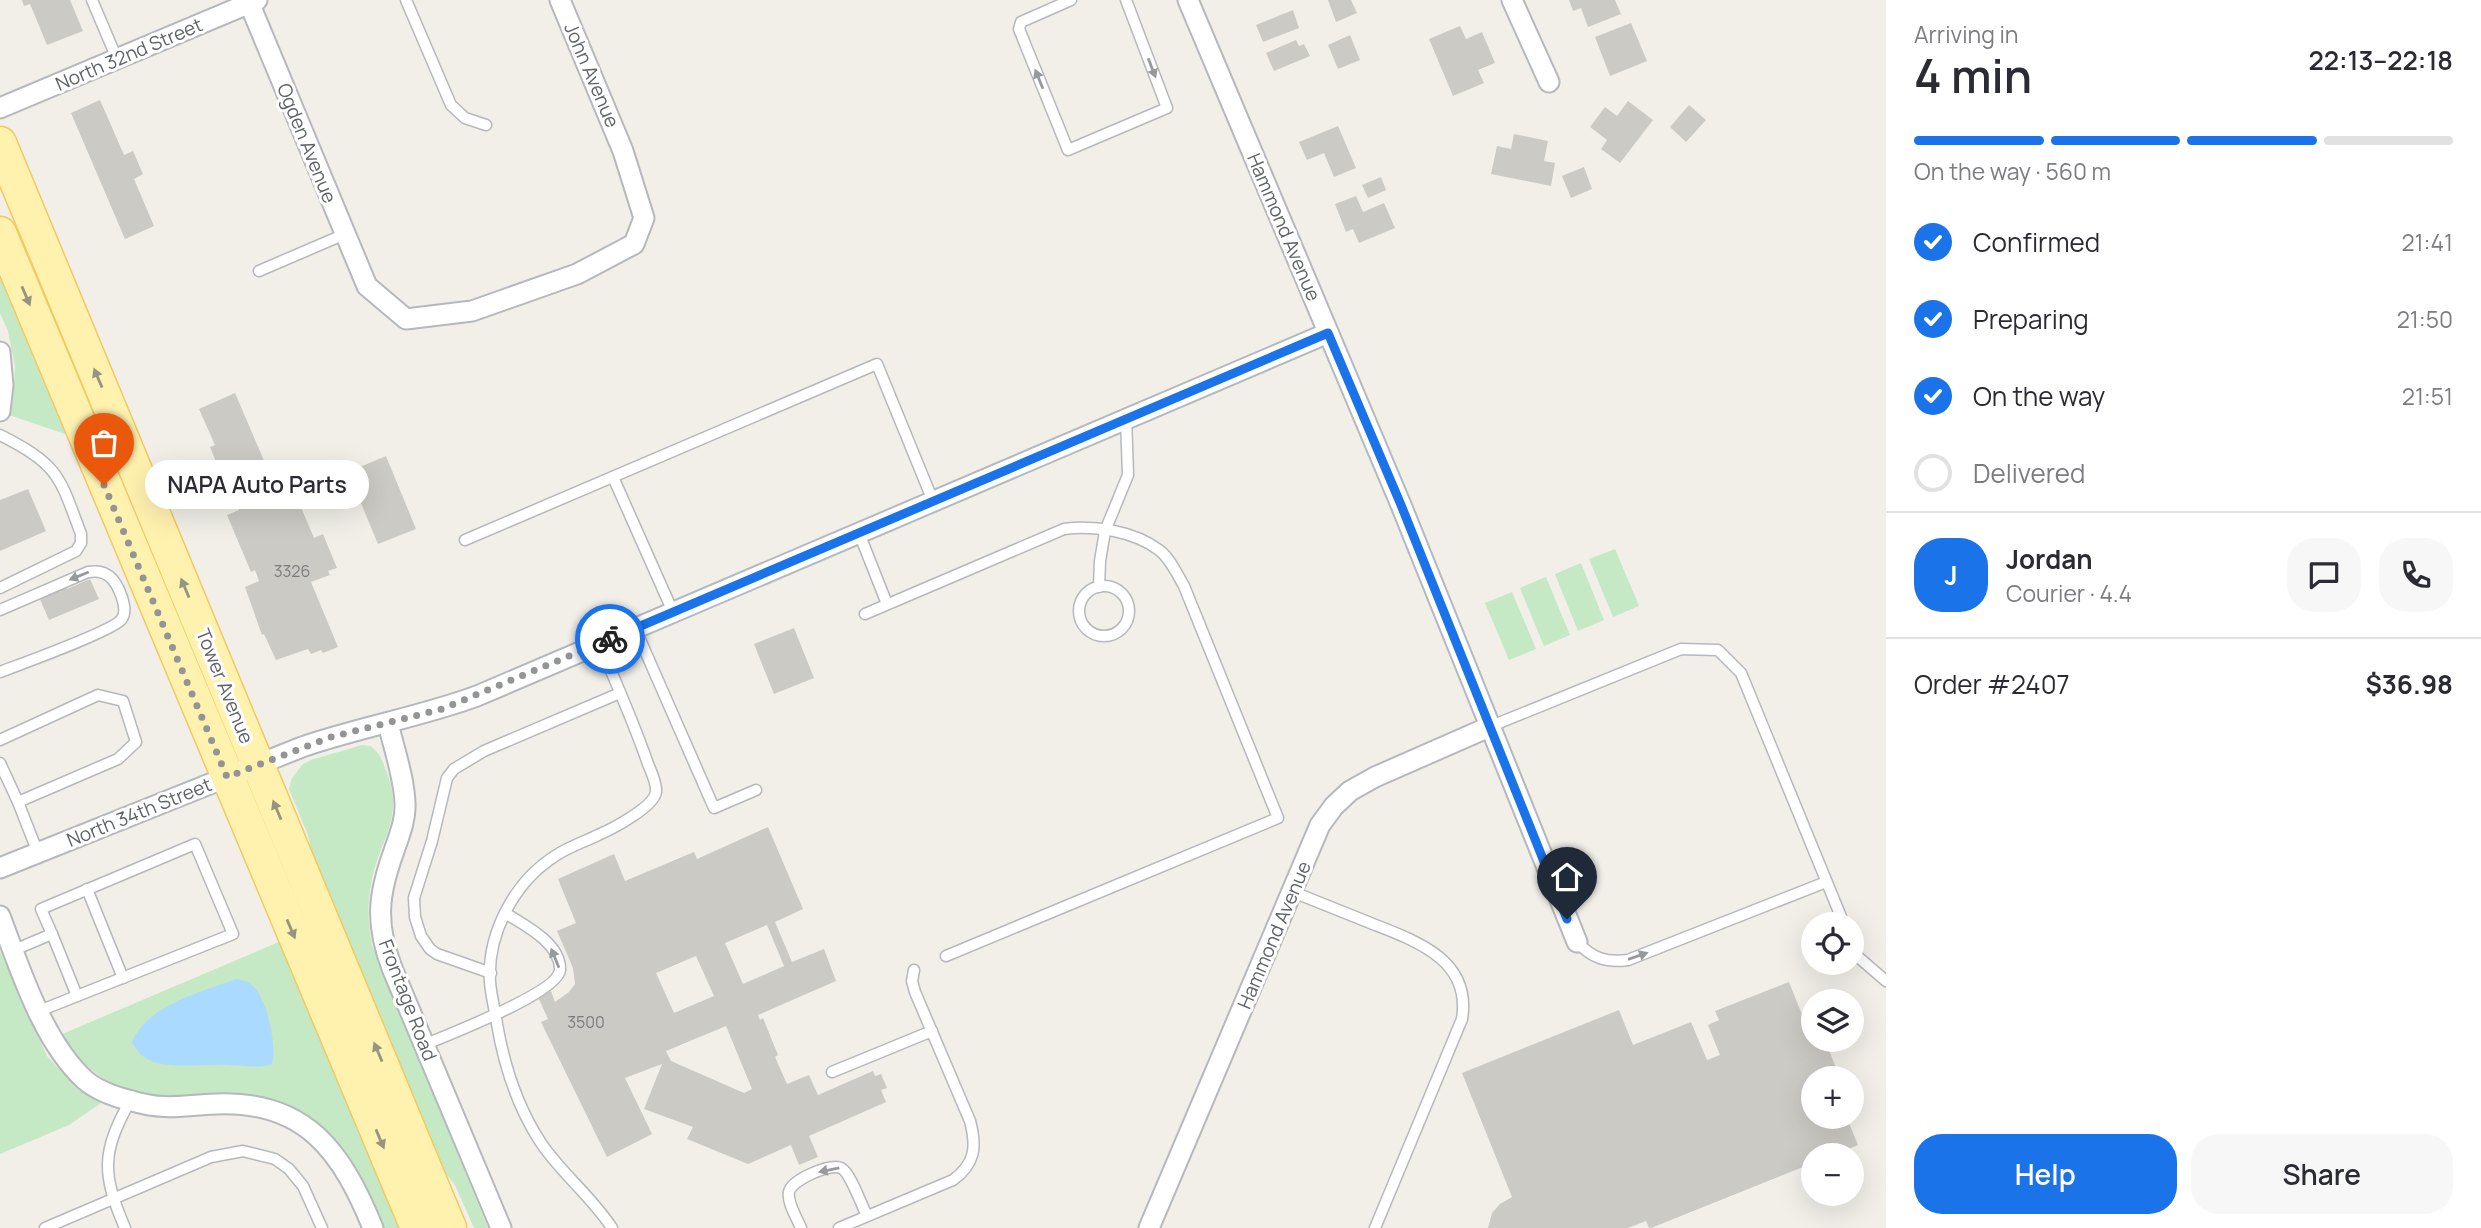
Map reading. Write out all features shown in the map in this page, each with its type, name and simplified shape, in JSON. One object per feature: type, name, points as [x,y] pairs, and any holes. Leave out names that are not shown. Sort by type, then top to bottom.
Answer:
[{"type":"main road","name":"Tower Avenue","points":[[0,144],[450,1228]]},
{"type":"main road","name":"Tower Avenue","points":[[0,233],[417,1228]]},
{"type":"street","name":"John Avenue","points":[[367,286],[406,320],[471,311],[577,274],[634,244],[644,218],[623,151],[560,0]]},
{"type":"street","name":"Hammond Avenue","points":[[1188,0],[1401,505],[1577,942]]},
{"type":"street","points":[[1512,0],[1549,82]]},
{"type":"street","name":"North 32nd Street","points":[[0,108],[252,1]]},
{"type":"street","name":"Ogden Avenue","points":[[252,1],[367,286]]},
{"type":"street","name":"North 34th Street","points":[[0,868],[331,737],[442,709],[477,696],[1328,333]]},
{"type":"street","points":[[0,352],[3,385],[0,411]]},
{"type":"street","name":"Frontage Road","points":[[388,723],[405,803],[404,819],[383,879],[380,922],[386,952],[501,1228]]},
{"type":"street","name":"Hammond Avenue","points":[[1149,1228],[1320,825],[1350,791],[1375,777],[1489,727]]},
{"type":"street","points":[[0,916],[54,1044],[78,1073],[102,1091],[150,1106],[254,1106],[290,1119],[311,1131],[333,1151],[347,1172],[373,1228]]},
{"type":"lane","points":[[92,0],[117,60]]},
{"type":"lane","points":[[406,0],[451,105],[465,118],[486,125]]},
{"type":"lane","points":[[1071,0],[1021,22],[1019,29],[1069,150],[1167,108],[1130,1]]},
{"type":"lane","points":[[259,271],[345,234]]},
{"type":"lane","points":[[465,540],[877,364],[933,501]]},
{"type":"lane","points":[[1099,587],[1105,531],[1128,475],[1126,417]]},
{"type":"lane","points":[[0,435],[51,466],[62,483],[81,534],[81,543],[76,551],[0,588]]},
{"type":"lane","points":[[613,477],[673,612]]},
{"type":"lane","points":[[864,614],[1064,529],[1085,526],[1140,538],[1161,551],[1184,586],[1278,818],[946,956]]},
{"type":"lane","points":[[859,533],[887,604]]},
{"type":"lane","points":[[0,610],[88,572],[98,571],[114,580],[125,606],[121,620],[1,669]]},
{"type":"lane","points":[[1099,587],[1115,589],[1126,600],[1128,608],[1125,623],[1113,634],[1105,636],[1090,632],[1080,618],[1080,602],[1085,595],[1099,587]]},
{"type":"lane","points":[[635,628],[714,808],[757,790]]},
{"type":"lane","points":[[599,643],[655,786],[653,799],[618,826],[554,856],[529,878],[505,913],[495,934],[491,973],[507,1067],[530,1123],[561,1168],[612,1228]]},
{"type":"lane","points":[[1489,727],[1681,649],[1718,650],[1741,673],[1839,912]]},
{"type":"lane","points":[[491,973],[430,949],[421,936],[415,917],[414,898],[432,841],[447,778],[454,769],[484,751],[620,693]]},
{"type":"lane","points":[[0,740],[98,695],[123,701],[136,743],[118,759],[18,802]]},
{"type":"lane","points":[[0,763],[38,853]]},
{"type":"lane","points":[[38,1011],[77,996],[123,978],[233,934],[195,844],[41,909],[77,996]]},
{"type":"lane","points":[[1577,942],[1586,952],[1601,960],[1628,960],[1826,882]]},
{"type":"lane","points":[[87,889],[123,978]]},
{"type":"lane","points":[[1293,892],[1430,948],[1452,970],[1465,1002],[1462,1019],[1375,1228]]},
{"type":"lane","points":[[424,1045],[496,1014],[558,978],[560,970],[546,941],[505,913]]},
{"type":"lane","points":[[14,950],[52,934]]},
{"type":"lane","points":[[1864,962],[1886,981]]},
{"type":"lane","points":[[839,1228],[953,1180],[964,1172],[971,1161],[975,1138],[970,1121],[914,986],[914,970]]},
{"type":"lane","points":[[832,1072],[932,1031]]},
{"type":"lane","points":[[125,1228],[113,1199],[107,1170],[117,1126],[130,1101]]},
{"type":"lane","points":[[45,1228],[211,1157],[243,1151],[275,1159],[289,1169],[303,1186],[322,1228]]},
{"type":"lane","points":[[801,1228],[789,1196],[790,1188],[795,1182],[830,1167],[840,1167],[847,1172],[867,1216]]},
{"type":"green space","points":[[0,254],[77,438],[9,415],[13,401],[15,366],[8,331],[0,313]]},
{"type":"green space","points":[[1615,549],[1639,606],[1613,617],[1589,559]]},
{"type":"green space","points":[[1581,563],[1604,620],[1578,631],[1555,574]]},
{"type":"green space","points":[[1546,577],[1570,635],[1544,646],[1520,588]]},
{"type":"green space","points":[[1512,592],[1536,649],[1509,660],[1485,603]]},
{"type":"green space","points":[[362,745],[370,746],[381,759],[391,786],[393,801],[389,828],[370,892],[368,915],[372,945],[488,1228],[474,1228],[455,1185],[439,1165],[316,873],[308,835],[289,789],[292,778],[303,764]]},
{"type":"green space","points":[[286,939],[387,1185],[398,1228],[381,1228],[361,1178],[345,1151],[319,1125],[303,1115],[286,1106],[250,1096],[213,1094],[160,1099],[130,1092],[90,1069],[60,1035]]},
{"type":"green space","points":[[0,951],[47,1056],[78,1089],[101,1103],[69,1125],[0,1154]]},
{"type":"water","points":[[236,979],[250,984],[262,1000],[272,1034],[272,1064],[256,1067],[184,1066],[157,1063],[136,1049],[132,1042],[150,1018],[192,995]]},
{"type":"building","points":[[22,0],[70,0],[83,31],[47,45],[30,4],[24,6]]},
{"type":"building","points":[[1328,0],[1351,0],[1357,13],[1336,22]]},
{"type":"building","points":[[1569,0],[1615,0],[1621,14],[1588,27],[1581,8],[1573,11]]},
{"type":"building","points":[[1293,10],[1299,28],[1263,42],[1256,25]]},
{"type":"building","points":[[1631,23],[1647,61],[1610,76],[1595,37]]},
{"type":"building","points":[[1460,26],[1466,39],[1482,32],[1495,63],[1478,70],[1484,83],[1453,96],[1429,39]]},
{"type":"building","points":[[1350,35],[1360,60],[1338,69],[1328,45]]},
{"type":"building","points":[[1296,40],[1299,46],[1304,44],[1310,56],[1274,71],[1266,53]]},
{"type":"building","points":[[100,100],[124,155],[133,151],[143,174],[134,179],[154,226],[125,239],[71,113]]},
{"type":"building","points":[[1628,101],[1653,120],[1620,163],[1601,149],[1607,140],[1590,127],[1605,107],[1617,116]]},
{"type":"building","points":[[1689,105],[1706,120],[1686,142],[1670,127]]},
{"type":"building","points":[[1338,126],[1356,168],[1334,177],[1324,153],[1307,160],[1299,142]]},
{"type":"building","points":[[1514,134],[1548,141],[1544,161],[1555,163],[1551,186],[1491,174],[1497,146],[1511,149]]},
{"type":"building","points":[[1584,167],[1592,189],[1571,198],[1562,176]]},
{"type":"building","points":[[1381,177],[1386,190],[1368,198],[1362,185]]},
{"type":"building","points":[[1356,196],[1363,212],[1384,203],[1395,228],[1359,243],[1353,229],[1346,232],[1335,204]]},
{"type":"building","points":[[235,393],[265,463],[224,481],[210,447],[215,445],[199,409]]},
{"type":"building","points":[[386,456],[416,529],[378,544],[348,472]]},
{"type":"building","points":[[280,482],[285,494],[294,491],[314,538],[323,534],[337,568],[328,571],[330,575],[311,582],[338,647],[311,654],[308,649],[276,660],[264,634],[262,635],[245,587],[259,581],[255,570],[251,572],[227,515],[239,510],[236,501]]},
{"type":"building","points":[[28,489],[46,531],[0,551],[0,500]]},
{"type":"building","points":[[90,579],[99,599],[49,620],[39,597]]},
{"type":"building","points":[[794,628],[814,678],[774,694],[754,644]]},
{"type":"building","points":[[768,827],[803,909],[775,922],[792,962],[824,949],[836,981],[758,1015],[760,1020],[763,1018],[787,1084],[809,1075],[818,1095],[873,1071],[875,1076],[881,1074],[887,1088],[881,1090],[886,1102],[809,1136],[818,1157],[799,1165],[791,1145],[748,1164],[687,1139],[693,1127],[644,1109],[662,1064],[625,1078],[652,1134],[607,1157],[541,1022],[548,1019],[538,997],[551,991],[555,1002],[575,984],[573,968],[557,931],[576,923],[558,879],[614,854],[625,881],[694,852],[697,859]],"holes":[[[767,925],[784,966],[743,984],[725,943]],[[696,956],[714,996],[674,1013],[656,973]],[[726,1026],[752,1089],[744,1093],[671,1061],[666,1051]]]},
{"type":"building","points":[[1789,982],[1801,1012],[1801,1052],[1830,1052],[1835,1066],[1801,1066],[1801,1129],[1851,1129],[1857,1143],[1801,1143],[1801,1168],[1651,1228],[1646,1221],[1628,1228],[1488,1228],[1492,1213],[1512,1197],[1462,1073],[1619,1010],[1633,1045],[1691,1022],[1707,1060],[1720,1055],[1708,1025],[1719,1020],[1715,1011]]},
{"type":"way so far","points":[[104,485],[227,777],[331,737],[442,709],[610,639]]},
{"type":"place","name":"NAPA Auto Parts","points":[[104,485]]},
{"type":"route","points":[[610,639],[1328,333],[1401,505],[1567,919]]}]
